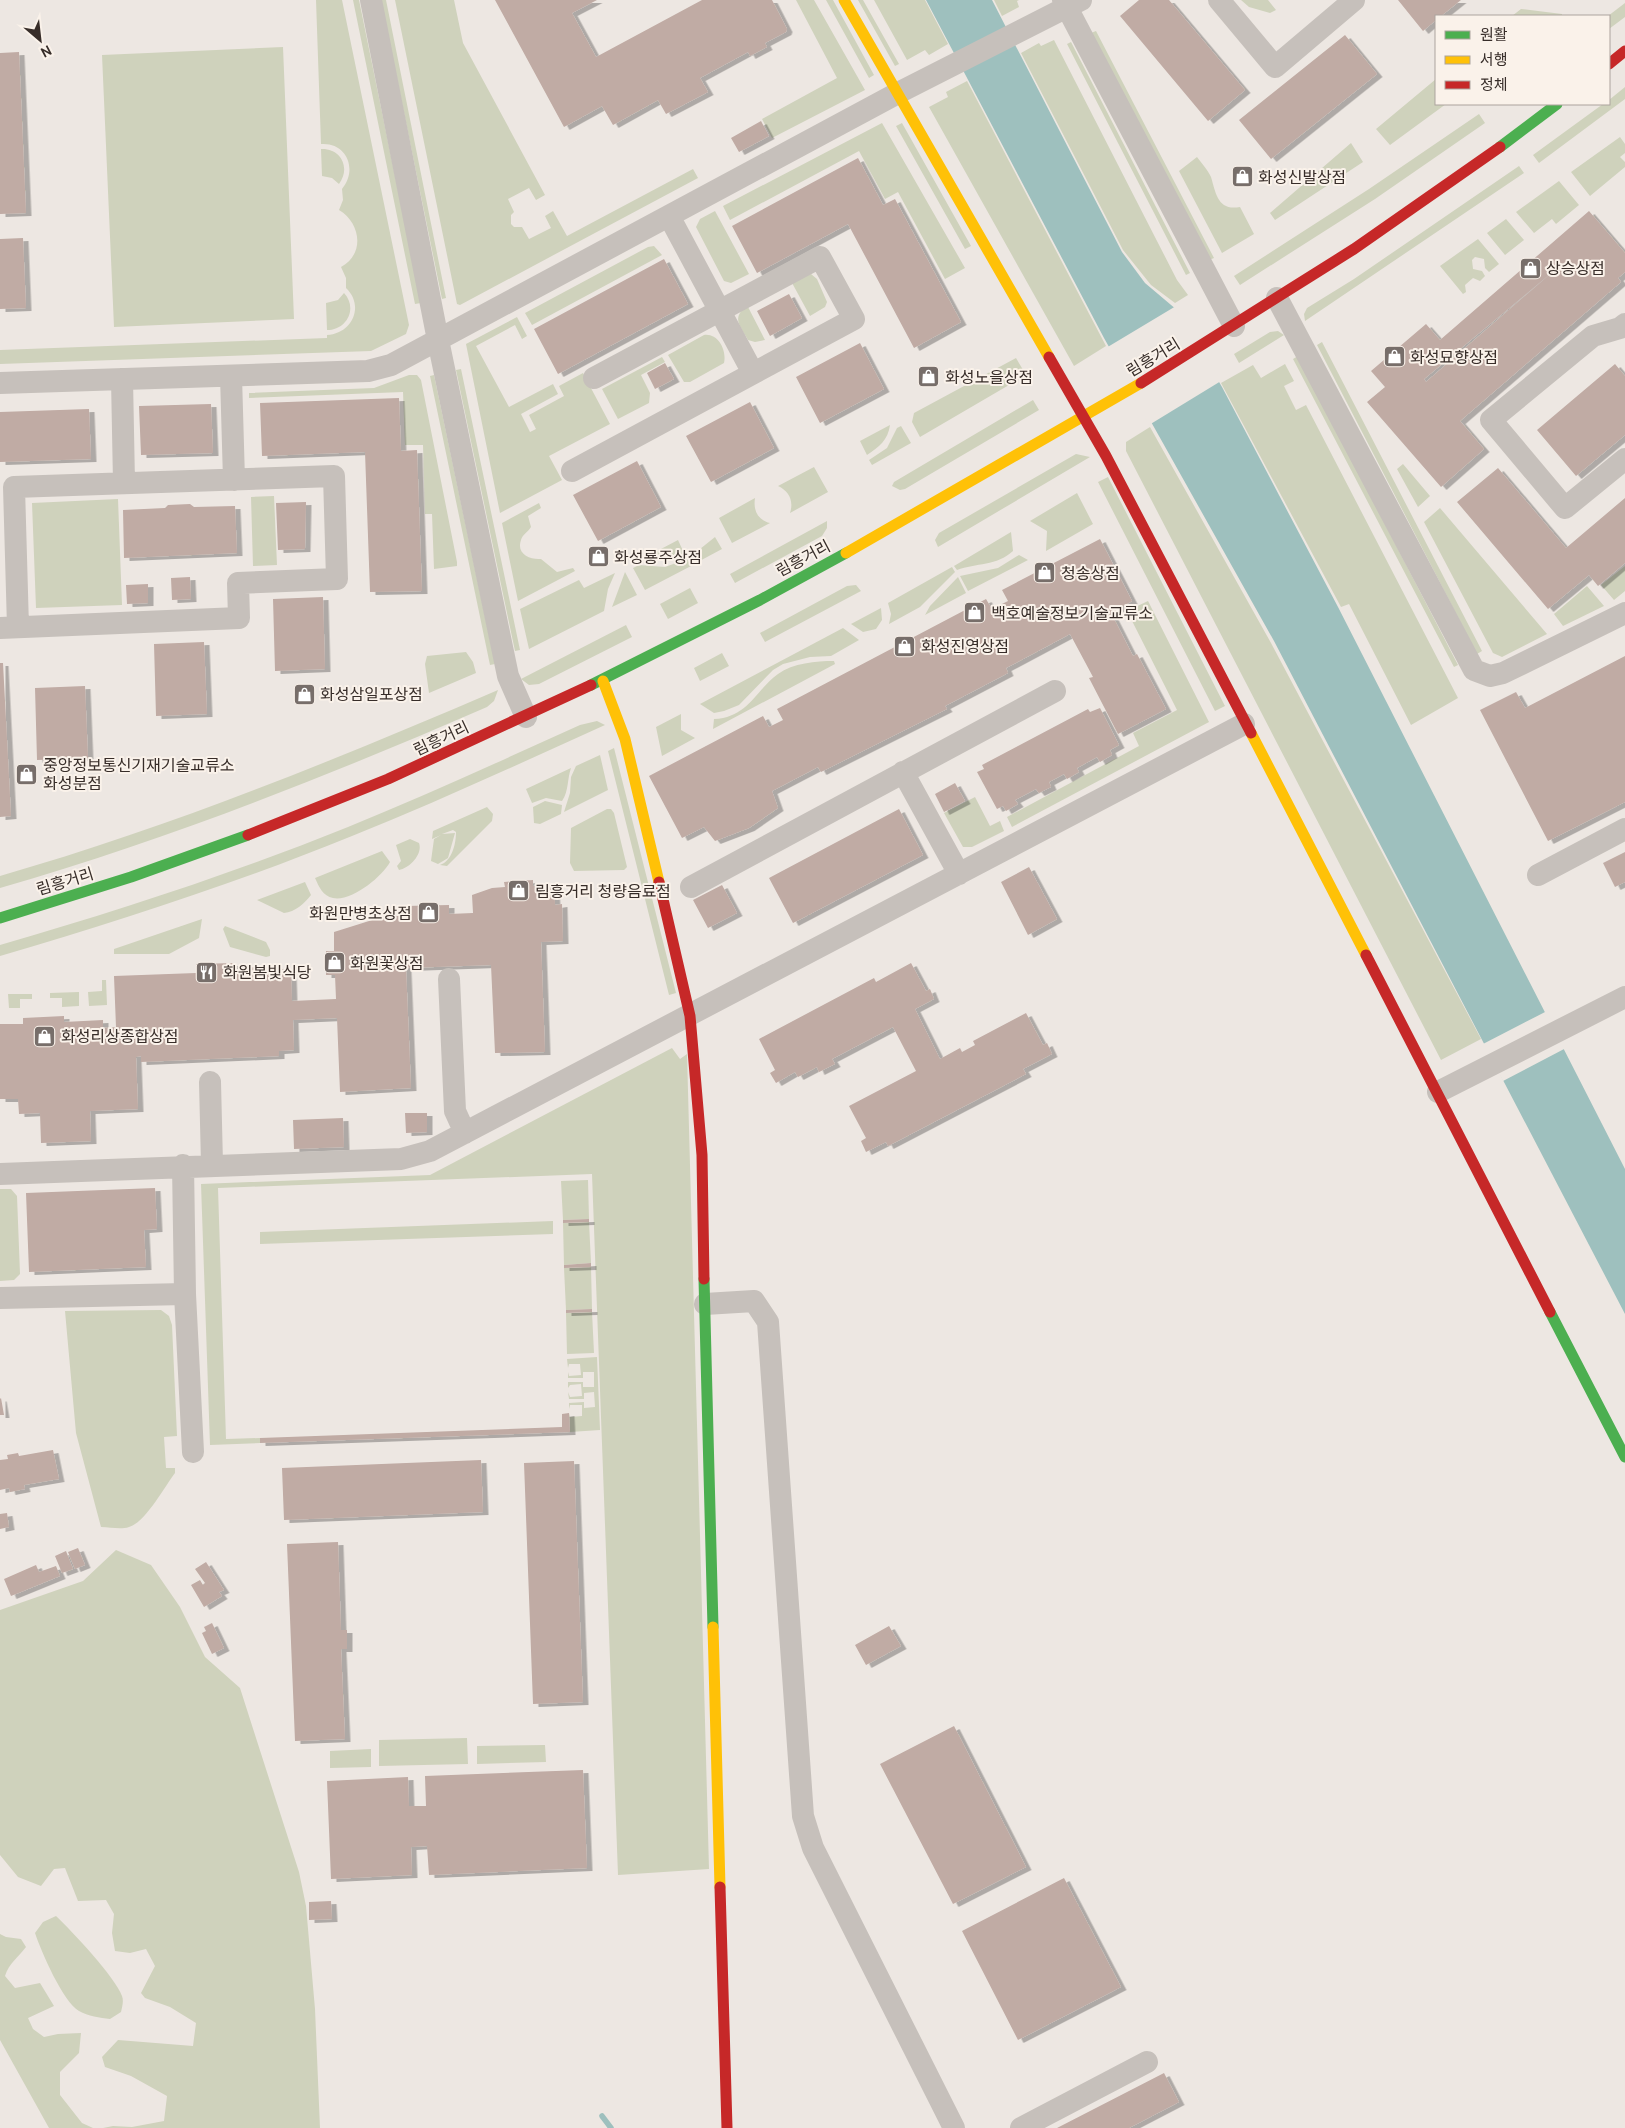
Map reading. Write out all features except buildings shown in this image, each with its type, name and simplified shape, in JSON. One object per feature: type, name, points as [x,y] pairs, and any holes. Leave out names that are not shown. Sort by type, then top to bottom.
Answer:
[{"type":"street","points":[[370,0],[508,676],[526,717]]},
{"type":"street","points":[[844,0],[896,94],[1106,456],[1244,724],[1438,1092],[1625,1457]]},
{"type":"street","points":[[1219,0],[1275,66],[1354,0]]},
{"type":"street","points":[[0,383],[368,371],[391,365],[896,94],[1029,28],[1070,2],[1234,326]]},
{"type":"street","points":[[1610,63],[1625,51]]},
{"type":"street","name":"림흥거리","points":[[0,918],[117,882],[287,821],[394,778],[603,681],[908,520],[1103,407],[1210,342],[1277,298],[1477,163],[1556,105]]},
{"type":"street","points":[[669,216],[753,373]]},
{"type":"street","points":[[572,470],[854,319],[820,257],[594,378]]},
{"type":"street","points":[[1277,298],[1474,670],[1490,676],[1503,673],[1625,612]]},
{"type":"street","points":[[1623,328],[1593,336],[1491,420],[1565,508],[1625,459]]},
{"type":"street","points":[[231,376],[234,480]]},
{"type":"street","points":[[122,379],[124,484]]},
{"type":"street","points":[[334,476],[337,579],[238,583],[239,618],[9,627],[14,488],[234,480],[334,476]]},
{"type":"street","points":[[603,681],[624,739],[690,1016],[702,1154],[728,2128]]},
{"type":"street","points":[[690,887],[1055,691]]},
{"type":"street","points":[[0,1174],[212,1164],[401,1159],[430,1151],[1244,724]]},
{"type":"street","points":[[903,772],[959,874]]},
{"type":"street","points":[[1538,875],[1625,829]]},
{"type":"street","points":[[449,979],[455,1111],[465,1133]]},
{"type":"street","points":[[1438,1092],[1625,997]]},
{"type":"street","points":[[210,1082],[212,1164]]},
{"type":"street","points":[[182,1166],[185,1294],[193,1452]]},
{"type":"street","points":[[0,1298],[185,1294]]},
{"type":"street","points":[[705,1304],[754,1302],[768,1322],[803,1816],[813,1848],[954,2128]]},
{"type":"street","points":[[1021,2128],[1147,2062]]},
{"type":"green space","points":[[316,0],[342,0],[409,325],[406,334],[371,351],[0,364],[0,350],[327,338],[327,335],[343,330],[349,324],[355,311],[355,303],[352,295],[346,288],[346,278],[341,267],[354,254],[357,247],[357,238],[356,230],[352,223],[339,210],[343,200],[342,189],[347,182],[349,174],[347,159],[338,148],[321,144]]},
{"type":"green space","points":[[353,0],[359,0],[421,303],[415,304]]},
{"type":"green space","points":[[381,0],[386,0],[446,298],[442,299]]},
{"type":"green space","points":[[395,0],[454,0],[463,43],[545,195],[536,200],[529,188],[508,199],[514,212],[511,215],[511,224],[514,227],[522,227],[529,239],[551,228],[545,216],[553,211],[567,236],[693,169],[698,178],[460,305],[457,304]]},
{"type":"green space","points":[[796,0],[814,0],[865,90],[772,138],[762,119],[837,78]]},
{"type":"green space","points":[[826,0],[833,0],[874,75],[869,78]]},
{"type":"green space","points":[[858,0],[863,0],[899,64],[895,66]]},
{"type":"green space","points":[[874,0],[925,0],[948,44],[929,55],[925,50],[907,60]]},
{"type":"green space","points":[[994,0],[1019,0],[1017,1],[1019,7],[1002,16]]},
{"type":"green space","points":[[1241,0],[1268,0],[1276,10],[1270,13],[1249,7]]},
{"type":"green space","points":[[1625,3],[1625,17],[1610,28],[1609,15]]},
{"type":"green space","points":[[1521,9],[1562,14],[1562,15],[1513,15]]},
{"type":"green space","points":[[1096,31],[1214,258],[1209,260],[1091,33]]},
{"type":"green space","points":[[1054,40],[1177,280],[1188,295],[1175,303],[1151,285],[1123,250],[1021,53],[1039,43],[1041,46]]},
{"type":"green space","points":[[1071,42],[1190,273],[1186,275],[1067,44]]},
{"type":"green space","points":[[283,47],[294,319],[114,327],[102,55]]},
{"type":"green space","points":[[1435,80],[1435,105],[1445,105],[1390,145],[1376,129]]},
{"type":"green space","points":[[967,81],[1106,346],[1074,366],[929,107],[948,97],[946,92]]},
{"type":"green space","points":[[1625,87],[1625,99],[1539,163],[1533,155],[1602,105],[1610,105],[1610,99]]},
{"type":"green space","points":[[1479,114],[1485,123],[1375,199],[1240,285],[1234,276],[1369,189]]},
{"type":"green space","points":[[882,123],[965,268],[945,279],[898,192],[885,199],[859,151],[730,220],[723,206]]},
{"type":"green space","points":[[902,123],[971,246],[965,249],[896,126]]},
{"type":"green space","points":[[1620,137],[1625,144],[1625,153],[1620,157],[1625,162],[1625,167],[1590,196],[1571,172]]},
{"type":"green space","points":[[1351,143],[1363,162],[1275,220],[1270,213]]},
{"type":"green space","points":[[321,149],[334,152],[342,160],[344,172],[339,184],[332,178],[322,176]]},
{"type":"green space","points":[[1197,157],[1210,174],[1219,200],[1222,204],[1233,208],[1240,207],[1254,234],[1222,253],[1179,171]]},
{"type":"green space","points":[[1519,166],[1524,173],[1305,321],[1304,314],[1307,308],[1354,279]]},
{"type":"green space","points":[[1559,181],[1579,205],[1556,224],[1552,219],[1534,233],[1516,212]]},
{"type":"green space","points":[[715,211],[749,274],[731,283],[724,281],[696,227],[700,219]]},
{"type":"green space","points":[[1506,219],[1524,240],[1505,255],[1487,233]]},
{"type":"green space","points":[[1478,239],[1499,264],[1489,272],[1485,268],[1484,259],[1475,257],[1472,260],[1473,269],[1482,271],[1485,276],[1480,281],[1473,278],[1465,285],[1466,292],[1463,294],[1440,266]]},
{"type":"green space","points":[[654,246],[662,255],[532,325],[525,313],[648,247]]},
{"type":"green space","points":[[811,274],[817,279],[827,302],[825,307],[810,316],[791,281]]},
{"type":"green space","points":[[344,293],[350,305],[348,317],[340,326],[327,330],[326,303],[338,300]]},
{"type":"green space","points":[[747,305],[765,340],[755,342],[748,340],[740,326],[739,314]]},
{"type":"green space","points":[[517,317],[527,336],[522,339],[515,325],[476,346],[509,407],[553,384],[558,394],[521,414],[530,432],[536,429],[529,415],[564,396],[559,386],[583,373],[610,424],[549,456],[562,480],[500,513],[466,344]]},
{"type":"green space","points":[[1278,331],[1284,335],[1239,363],[1234,354],[1270,332]]},
{"type":"green space","points":[[704,335],[713,337],[720,343],[725,358],[724,363],[690,382],[684,382],[668,355]]},
{"type":"green space","points":[[1322,342],[1482,651],[1477,654],[1317,345]]},
{"type":"green space","points":[[1298,356],[1458,665],[1454,667],[1293,359]]},
{"type":"green space","points":[[662,357],[665,362],[641,375],[650,393],[649,403],[618,419],[602,389]]},
{"type":"green space","points":[[1016,358],[1026,375],[920,437],[912,422],[914,413]]},
{"type":"green space","points":[[1285,364],[1294,381],[1284,386],[1296,410],[1306,405],[1458,698],[1411,725],[1349,604],[1341,607],[1221,383],[1253,365],[1261,378]]},
{"type":"green space","points":[[461,369],[520,650],[515,651],[456,370]]},
{"type":"green space","points":[[409,375],[417,375],[421,380],[457,566],[434,569],[432,514],[425,514],[423,445],[405,445],[403,392],[249,398],[249,393],[374,388]]},
{"type":"green space","points":[[434,375],[495,664],[490,665],[430,376]]},
{"type":"green space","points":[[1033,400],[1039,410],[905,489],[900,490],[892,486],[894,482]]},
{"type":"green space","points":[[890,425],[882,443],[867,455],[860,441]]},
{"type":"green space","points":[[901,426],[911,443],[872,465],[869,460],[887,448],[897,428]]},
{"type":"green space","points":[[1150,427],[1271,643],[1481,1039],[1441,1060],[1126,451],[1126,442]]},
{"type":"green space","points":[[1076,454],[1090,457],[938,547],[935,540],[939,533]]},
{"type":"green space","points":[[1403,464],[1430,496],[1418,507],[1397,469]]},
{"type":"green space","points":[[814,467],[828,492],[790,513],[790,497],[778,486]]},
{"type":"green space","points":[[1108,477],[1225,706],[1215,711],[1098,482]]},
{"type":"green space","points":[[1077,493],[1093,524],[1046,551],[1047,531],[1030,521]]},
{"type":"green space","points":[[274,496],[277,565],[253,566],[251,497]]},
{"type":"green space","points":[[755,498],[757,514],[762,520],[770,523],[732,543],[719,518]]},
{"type":"green space","points":[[118,499],[122,605],[36,608],[32,503]]},
{"type":"green space","points":[[539,503],[541,508],[528,516],[531,527],[522,538],[520,549],[529,557],[541,559],[557,572],[573,568],[575,571],[518,601],[502,523]]},
{"type":"green space","points":[[1440,508],[1547,634],[1502,657],[1493,653],[1424,522]]},
{"type":"green space","points":[[827,521],[827,528],[822,536],[735,583],[730,574]]},
{"type":"green space","points":[[1011,532],[1013,551],[1007,556],[993,562],[957,570],[954,566]]},
{"type":"green space","points":[[715,537],[722,549],[694,564],[690,557]]},
{"type":"green space","points":[[678,540],[684,553],[664,560],[642,559]]},
{"type":"green space","points":[[1019,555],[1028,560],[968,591],[960,576],[998,568]]},
{"type":"green space","points":[[687,559],[691,566],[645,590],[633,568],[639,565],[665,567]]},
{"type":"green space","points":[[1625,566],[1625,591],[1614,600],[1601,585]]},
{"type":"green space","points":[[952,567],[955,572],[920,607],[889,624],[891,614],[888,603]]},
{"type":"green space","points":[[625,572],[637,595],[612,607]]},
{"type":"green space","points":[[615,573],[608,589],[604,611],[529,649],[520,609],[579,580],[584,588]]},
{"type":"green space","points":[[958,577],[966,593],[925,615],[930,606]]},
{"type":"green space","points":[[856,585],[861,591],[765,642],[760,633],[847,586]]},
{"type":"green space","points":[[1587,586],[1604,606],[1563,626],[1554,614]]},
{"type":"green space","points":[[690,588],[698,603],[668,619],[660,604]]},
{"type":"green space","points":[[1148,601],[1209,722],[1012,827],[1007,817],[1139,746],[1133,733],[1177,710],[1127,611]]},
{"type":"green space","points":[[881,608],[882,620],[876,629],[863,632],[851,624]]},
{"type":"green space","points":[[626,625],[632,637],[539,684],[529,685],[521,679]]},
{"type":"green space","points":[[843,628],[859,640],[831,656],[810,657],[783,664],[773,670],[739,705],[714,713],[700,704]]},
{"type":"green space","points":[[466,652],[473,662],[476,673],[429,693],[425,664],[427,656]]},
{"type":"green space","points":[[722,653],[729,666],[700,681],[694,668]]},
{"type":"green space","points":[[834,661],[835,664],[713,729],[714,719],[735,714],[743,709],[770,681],[784,670],[805,663]]},
{"type":"green space","points":[[498,690],[494,701],[487,707],[307,782],[186,828],[0,888],[0,876],[127,836],[252,791]]},
{"type":"green space","points":[[681,714],[681,730],[695,738],[662,756],[656,727]]},
{"type":"green space","points":[[597,721],[605,725],[447,796],[309,853],[178,900],[0,956],[0,945],[132,905],[219,876],[305,844],[377,815],[580,725]]},
{"type":"green space","points":[[614,748],[676,993],[669,995],[608,751]]},
{"type":"green space","points":[[600,755],[608,790],[564,812],[570,793],[571,777],[576,766]]},
{"type":"green space","points":[[571,768],[566,793],[562,801],[546,798],[532,803],[526,789]]},
{"type":"green space","points":[[975,797],[990,826],[1000,821],[1004,831],[972,847],[963,847],[944,813]]},
{"type":"green space","points":[[545,801],[562,805],[561,814],[540,824],[534,823],[533,807]]},
{"type":"green space","points":[[487,807],[493,814],[492,821],[447,866],[440,865],[448,860],[453,852],[456,832],[453,830],[442,834],[455,833],[448,858],[438,864],[431,861],[434,839],[441,835],[432,839],[433,831]]},
{"type":"green space","points":[[607,809],[611,809],[614,813],[627,867],[624,870],[574,871],[570,863],[571,828]]},
{"type":"green space","points":[[410,839],[419,843],[419,852],[415,860],[399,870],[397,866],[401,861],[396,845]]},
{"type":"green space","points":[[382,851],[390,862],[380,875],[357,892],[340,898],[333,898],[322,891],[318,885],[315,878]]},
{"type":"green space","points":[[305,882],[311,895],[303,904],[292,911],[284,913],[257,900]]},
{"type":"green space","points":[[202,919],[199,938],[169,954],[114,954],[114,949]]},
{"type":"green space","points":[[225,926],[266,942],[270,950],[270,956],[266,957],[230,947],[223,929]]},
{"type":"green space","points":[[102,980],[106,980],[107,1005],[89,1006],[88,992],[102,991]]},
{"type":"green space","points":[[79,992],[79,1006],[62,1007],[62,998],[50,998],[50,993]]},
{"type":"green space","points":[[8,994],[32,994],[32,999],[20,999],[20,1008],[9,1008]]},
{"type":"green space","points":[[672,1048],[680,1059],[687,1054],[709,1869],[618,1875],[592,1174],[218,1188],[226,1439],[260,1438],[260,1443],[210,1445],[201,1184],[430,1175]]},
{"type":"green space","points":[[588,1180],[589,1219],[563,1220],[561,1181]]},
{"type":"green space","points":[[0,1189],[11,1189],[17,1196],[20,1274],[14,1280],[0,1281]]},
{"type":"green space","points":[[553,1221],[553,1234],[260,1244],[260,1232]]},
{"type":"green space","points":[[589,1222],[591,1263],[564,1265],[563,1223]]},
{"type":"green space","points":[[591,1267],[592,1309],[566,1310],[564,1268]]},
{"type":"green space","points":[[161,1310],[169,1316],[172,1325],[177,1436],[164,1437],[166,1468],[175,1468],[175,1473],[142,1519],[129,1527],[101,1527],[76,1433],[65,1311]]},
{"type":"green space","points":[[592,1312],[594,1353],[567,1354],[566,1313]]},
{"type":"green space","points":[[597,1357],[600,1430],[570,1432],[569,1413],[570,1417],[582,1416],[582,1405],[570,1405],[569,1409],[569,1403],[584,1402],[584,1408],[595,1407],[594,1392],[584,1393],[584,1399],[569,1399],[568,1392],[570,1397],[582,1396],[581,1384],[570,1385],[568,1388],[568,1382],[583,1382],[583,1387],[594,1387],[594,1372],[583,1372],[583,1378],[568,1378],[568,1372],[569,1376],[581,1375],[580,1364],[569,1364],[568,1368],[567,1359]]},
{"type":"green space","points":[[116,1550],[151,1565],[180,1607],[205,1657],[240,1688],[299,1872],[306,1906],[315,2009],[320,2128],[103,2128],[113,2126],[132,2127],[164,2121],[167,2096],[131,2076],[105,2067],[102,2057],[118,2040],[193,2046],[196,2023],[170,2007],[145,1998],[141,1993],[155,1966],[146,1949],[130,1953],[115,1951],[112,1933],[114,1914],[106,1900],[78,1901],[65,1868],[54,1869],[41,1886],[18,1877],[0,1855],[0,1610],[83,1581]]},
{"type":"green space","points":[[467,1738],[468,1764],[379,1766],[379,1740]]},
{"type":"green space","points":[[545,1745],[546,1762],[477,1764],[477,1746]]},
{"type":"green space","points":[[371,1749],[371,1767],[330,1768],[330,1751]]},
{"type":"green space","points":[[56,1916],[92,1954],[118,1988],[123,2000],[121,2012],[110,2019],[79,2011],[66,1998],[53,1975],[35,1933],[43,1922]]},
{"type":"green space","points":[[0,1934],[6,1937],[21,1939],[26,1947],[11,1964],[5,1976],[15,1988],[40,1983],[54,2006],[28,2018],[33,2029],[44,2037],[81,2033],[79,2053],[60,2072],[60,2095],[82,2123],[93,2128],[49,2128],[0,2040]]},
{"type":"water","points":[[926,0],[992,0],[1122,252],[1145,283],[1177,310],[1222,387],[1338,607],[1625,1169],[1625,1314],[1274,641],[1104,338]]},
{"type":"pier","points":[[1176,306],[1221,381],[1149,425],[1106,348]]},
{"type":"pier","points":[[1547,1011],[1566,1048],[1503,1081],[1483,1044]]},
{"type":"waterway","points":[[602,2116],[611,2128]]},
{"type":"traffic: fast","points":[[1500,147],[1556,105]]},
{"type":"traffic: fast","points":[[591,685],[760,600],[846,553]]},
{"type":"traffic: fast","points":[[0,918],[131,877],[248,835]]},
{"type":"traffic: fast","points":[[704,1279],[713,1627]]},
{"type":"traffic: fast","points":[[1550,1312],[1625,1457]]},
{"type":"traffic: slow","points":[[844,0],[1049,357]]},
{"type":"traffic: slow","points":[[846,553],[1141,383]]},
{"type":"traffic: slow","points":[[603,681],[625,739],[659,882]]},
{"type":"traffic: slow","points":[[1251,733],[1366,955]]},
{"type":"traffic: slow","points":[[713,1627],[720,1887]]},
{"type":"traffic: jam","points":[[1610,63],[1625,51]]},
{"type":"traffic: jam","points":[[1141,383],[1354,249],[1500,147]]},
{"type":"traffic: jam","points":[[1049,357],[1106,456],[1251,733]]},
{"type":"traffic: jam","points":[[248,835],[388,779],[591,685]]},
{"type":"traffic: jam","points":[[659,882],[690,1016],[702,1155],[704,1279]]},
{"type":"traffic: jam","points":[[1366,955],[1550,1312]]},
{"type":"traffic: jam","points":[[720,1887],[727,2128]]},
{"type":"place","name":"화성신발상점","points":[[1242,177]]},
{"type":"place","name":"상승상점","points":[[1530,268]]},
{"type":"place","name":"화성묘향상점","points":[[1394,357]]},
{"type":"place","name":"화성노을상점","points":[[929,377]]},
{"type":"place","name":"화성룡주상점","points":[[598,557]]},
{"type":"place","name":"청송상점","points":[[1045,573]]},
{"type":"place","name":"백호예술정보기술교류소","points":[[975,613]]},
{"type":"place","name":"화성진영상점","points":[[905,646]]},
{"type":"place","name":"화성삼일포상점","points":[[304,694]]},
{"type":"place","name":"중앙정보통신기재기술교류소 화성분점","points":[[27,774]]},
{"type":"place","name":"림흥거리 청량음료점","points":[[519,891]]},
{"type":"place","name":"화원만병초상점","points":[[428,913]]},
{"type":"place","name":"화원꽃상점","points":[[334,963]]},
{"type":"place","name":"화원봄빛식당","points":[[207,972]]},
{"type":"place","name":"화성리상종합상점","points":[[45,1036]]}]
